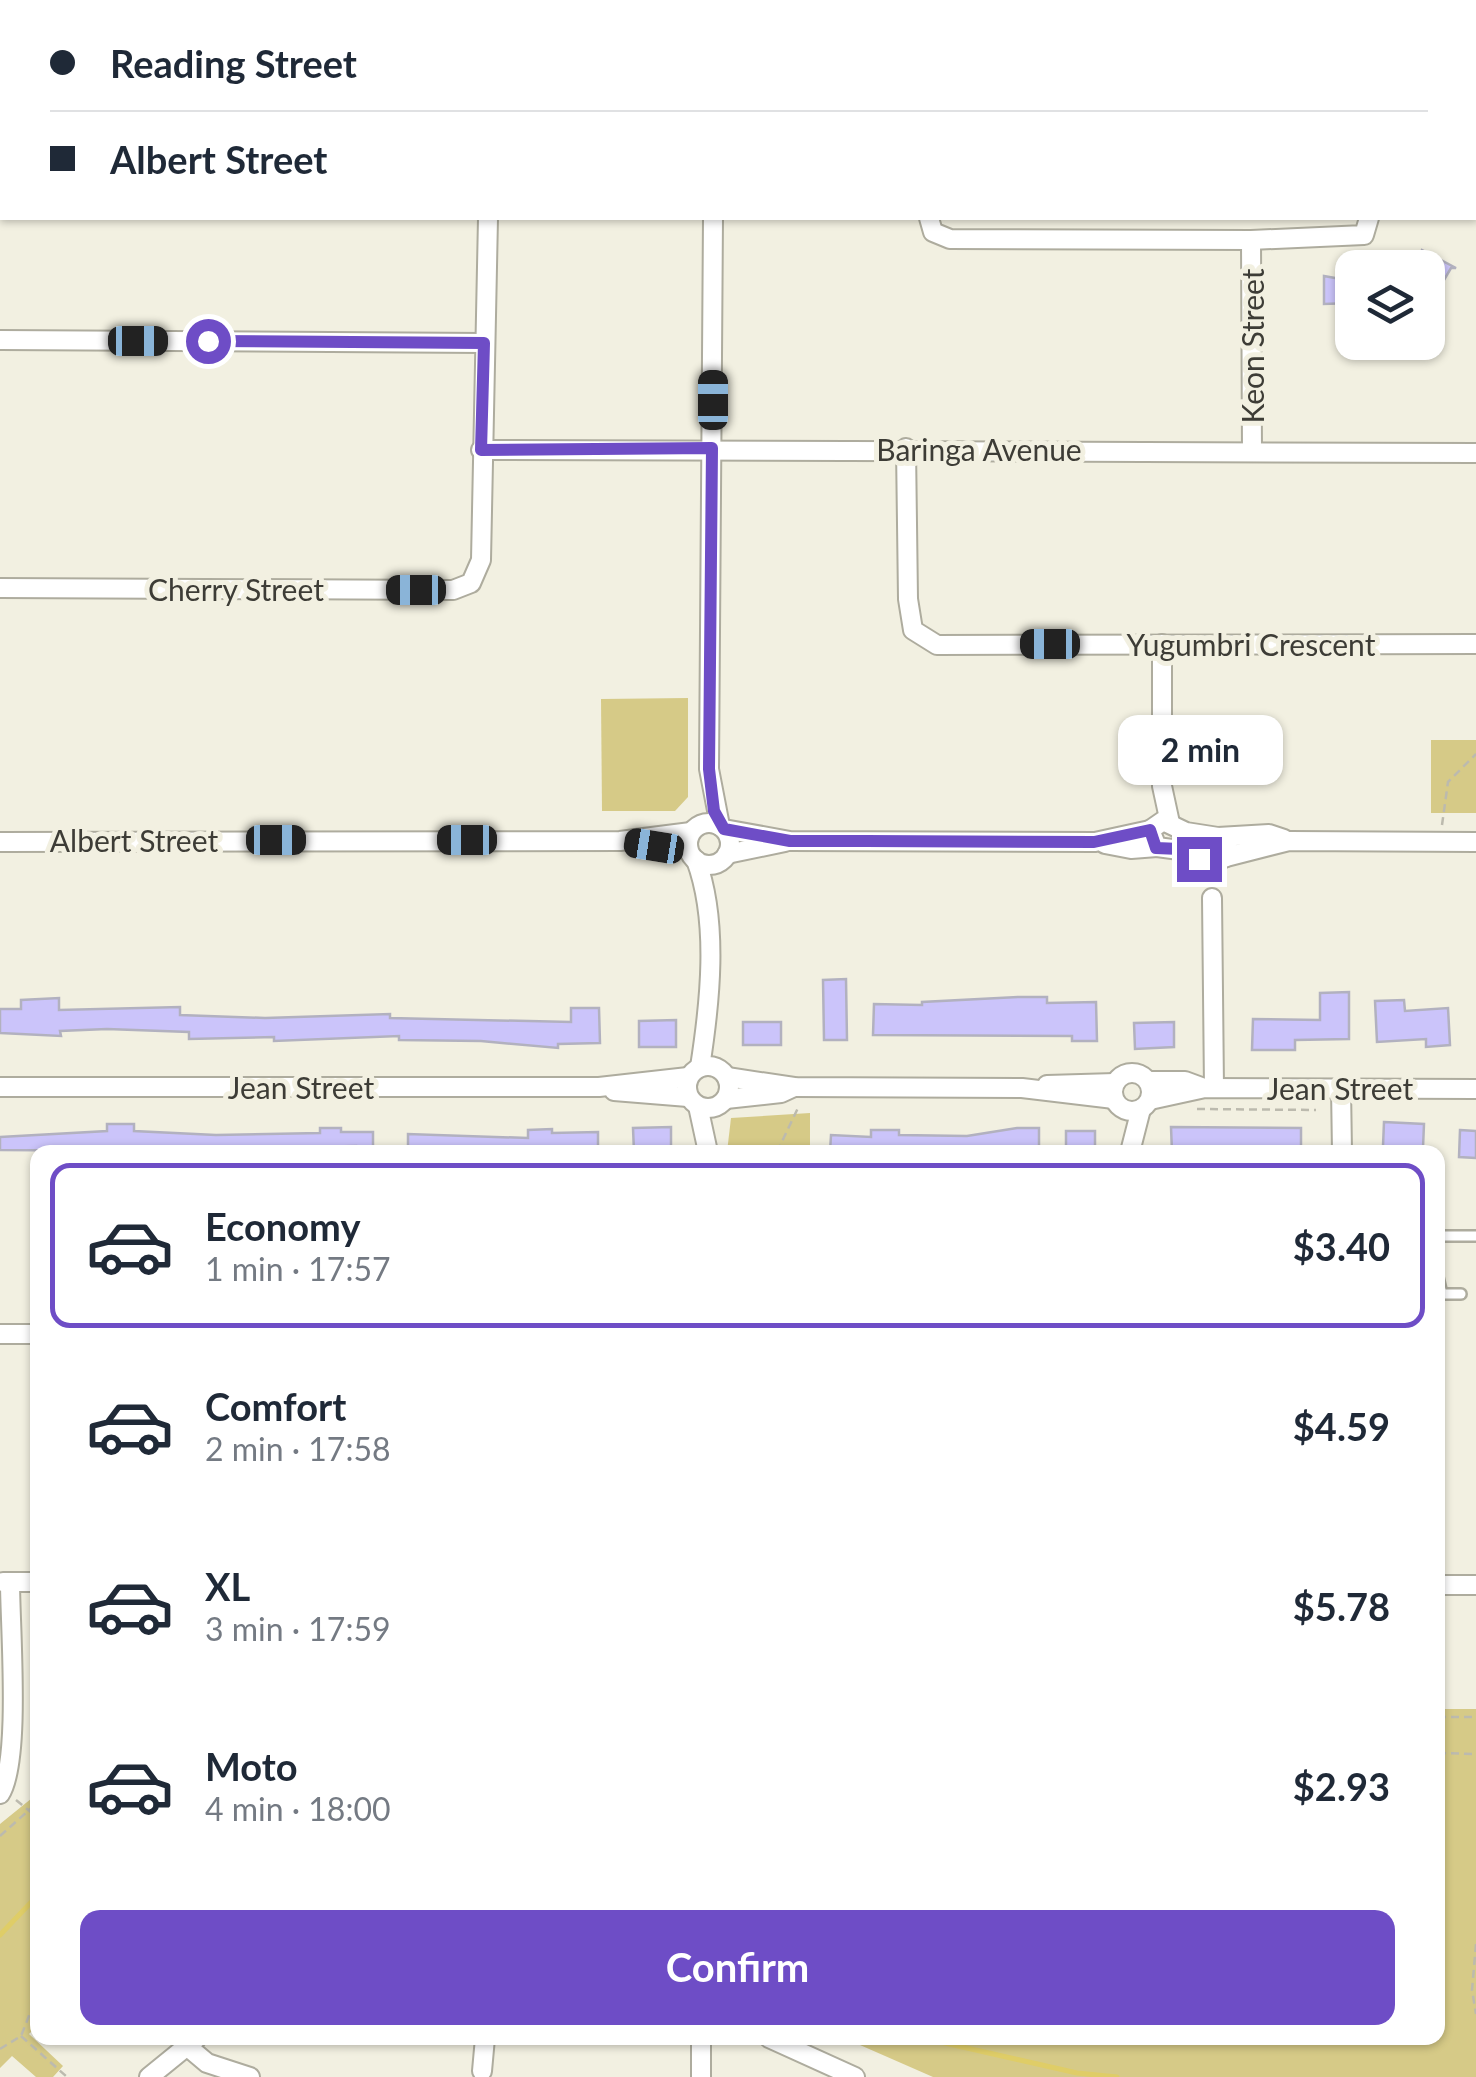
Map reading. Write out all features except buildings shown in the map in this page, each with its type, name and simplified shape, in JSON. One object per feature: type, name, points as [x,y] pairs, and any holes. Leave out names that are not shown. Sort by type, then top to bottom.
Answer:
[{"type":"street","points":[[481,450],[488,220]]},
{"type":"street","points":[[708,1145],[707,896],[693,858],[709,769],[713,220]]},
{"type":"street","points":[[1149,220],[1149,239]]},
{"type":"street","points":[[931,225],[950,239],[1252,240],[1366,226]]},
{"type":"street","name":"Keon Street","points":[[1252,240],[1252,452]]},
{"type":"street","points":[[0,340],[484,343]]},
{"type":"street","name":"Baringa Avenue","points":[[481,450],[906,448],[1476,453]]},
{"type":"street","name":"Yugumbri Crescent","points":[[906,448],[908,600],[913,630],[936,645],[1476,644]]},
{"type":"street","name":"Cherry Street","points":[[0,588],[453,590],[472,583],[481,560],[481,450]]},
{"type":"street","points":[[1159,831],[1162,644]]},
{"type":"street","points":[[707,896],[730,841],[722,827],[709,769]]},
{"type":"street","name":"Albert Street","points":[[3,839],[620,840],[722,827],[790,841],[1094,842],[1159,831],[1218,836],[1232,832],[1269,834],[1289,841]]},
{"type":"street","name":"Albert Street","points":[[1159,831],[1187,851],[1217,861],[1289,841],[1476,842]]},
{"type":"street","points":[[1210,1088],[1211,899],[1217,861],[1227,846],[1218,836]]},
{"type":"street","name":"Albert Street","points":[[620,840],[708,864],[790,841]]},
{"type":"street","points":[[707,1102],[708,1072]]},
{"type":"street","name":"Jean Street","points":[[1,1087],[599,1087],[708,1072],[794,1087],[1022,1088],[1132,1097],[1210,1088],[1476,1089]]},
{"type":"street","name":"Jean Street","points":[[599,1087],[707,1102],[780,1094],[794,1087]]},
{"type":"street","points":[[1342,1088],[1342,1145]]},
{"type":"street","points":[[1130,1145],[1132,1097]]},
{"type":"street","points":[[0,1334],[30,1334]]},
{"type":"street","points":[[2,1792],[11,1734],[5,1582]]},
{"type":"street","points":[[1445,1584],[1476,1584]]},
{"type":"street","points":[[149,2077],[188,2045]]},
{"type":"street","points":[[194,2045],[207,2063],[250,2077]]},
{"type":"street","points":[[482,2071],[484,2045]]},
{"type":"street","points":[[701,2045],[701,2077]]},
{"type":"street","points":[[784,2045],[855,2077]]},
{"type":"lane","points":[[1445,1236],[1476,1236]]},
{"type":"lane","points":[[1445,1294],[1462,1294]]},
{"type":"path","points":[[1440,842],[1448,782],[1476,754]]},
{"type":"path","points":[[780,1145],[798,1108]]},
{"type":"path","points":[[1184,1109],[1316,1110]]},
{"type":"path","points":[[1445,1717],[1476,1717]]},
{"type":"path","points":[[1445,1753],[1476,1754]]},
{"type":"path","points":[[2,1792],[30,1812]]},
{"type":"path","points":[[0,1836],[30,1807]]},
{"type":"path","points":[[1476,1944],[1472,1990],[1476,2014]]},
{"type":"path","points":[[0,2048],[21,2036],[30,2013]]},
{"type":"path","points":[[21,2036],[30,2044]]},
{"type":"path","points":[[31,2045],[67,2077]]},
{"type":"shaded area","points":[[688,698],[688,797],[675,811],[602,811],[601,699]]},
{"type":"shaded area","points":[[1431,740],[1476,740],[1476,813],[1431,813]]},
{"type":"shaded area","points":[[810,1113],[810,1145],[728,1145],[731,1118]]},
{"type":"shaded area","points":[[1445,1709],[1476,1709],[1476,2077],[933,2077],[860,2045],[1445,2045]]},
{"type":"shaded area","points":[[30,1800],[29,2034],[30,2045],[41,2045],[63,2066],[53,2077],[36,2077],[12,2056],[0,2068],[0,1824]]},
{"type":"waterway","points":[[0,1935],[30,1903]]},
{"type":"waterway","points":[[954,2045],[1077,2073],[1117,2077]]},
{"type":"route","points":[[208,341],[484,343],[481,450],[712,448],[708,497],[709,769],[714,811],[724,829],[790,841],[1094,842],[1150,830],[1156,848],[1180,849],[1199,859]]}]
